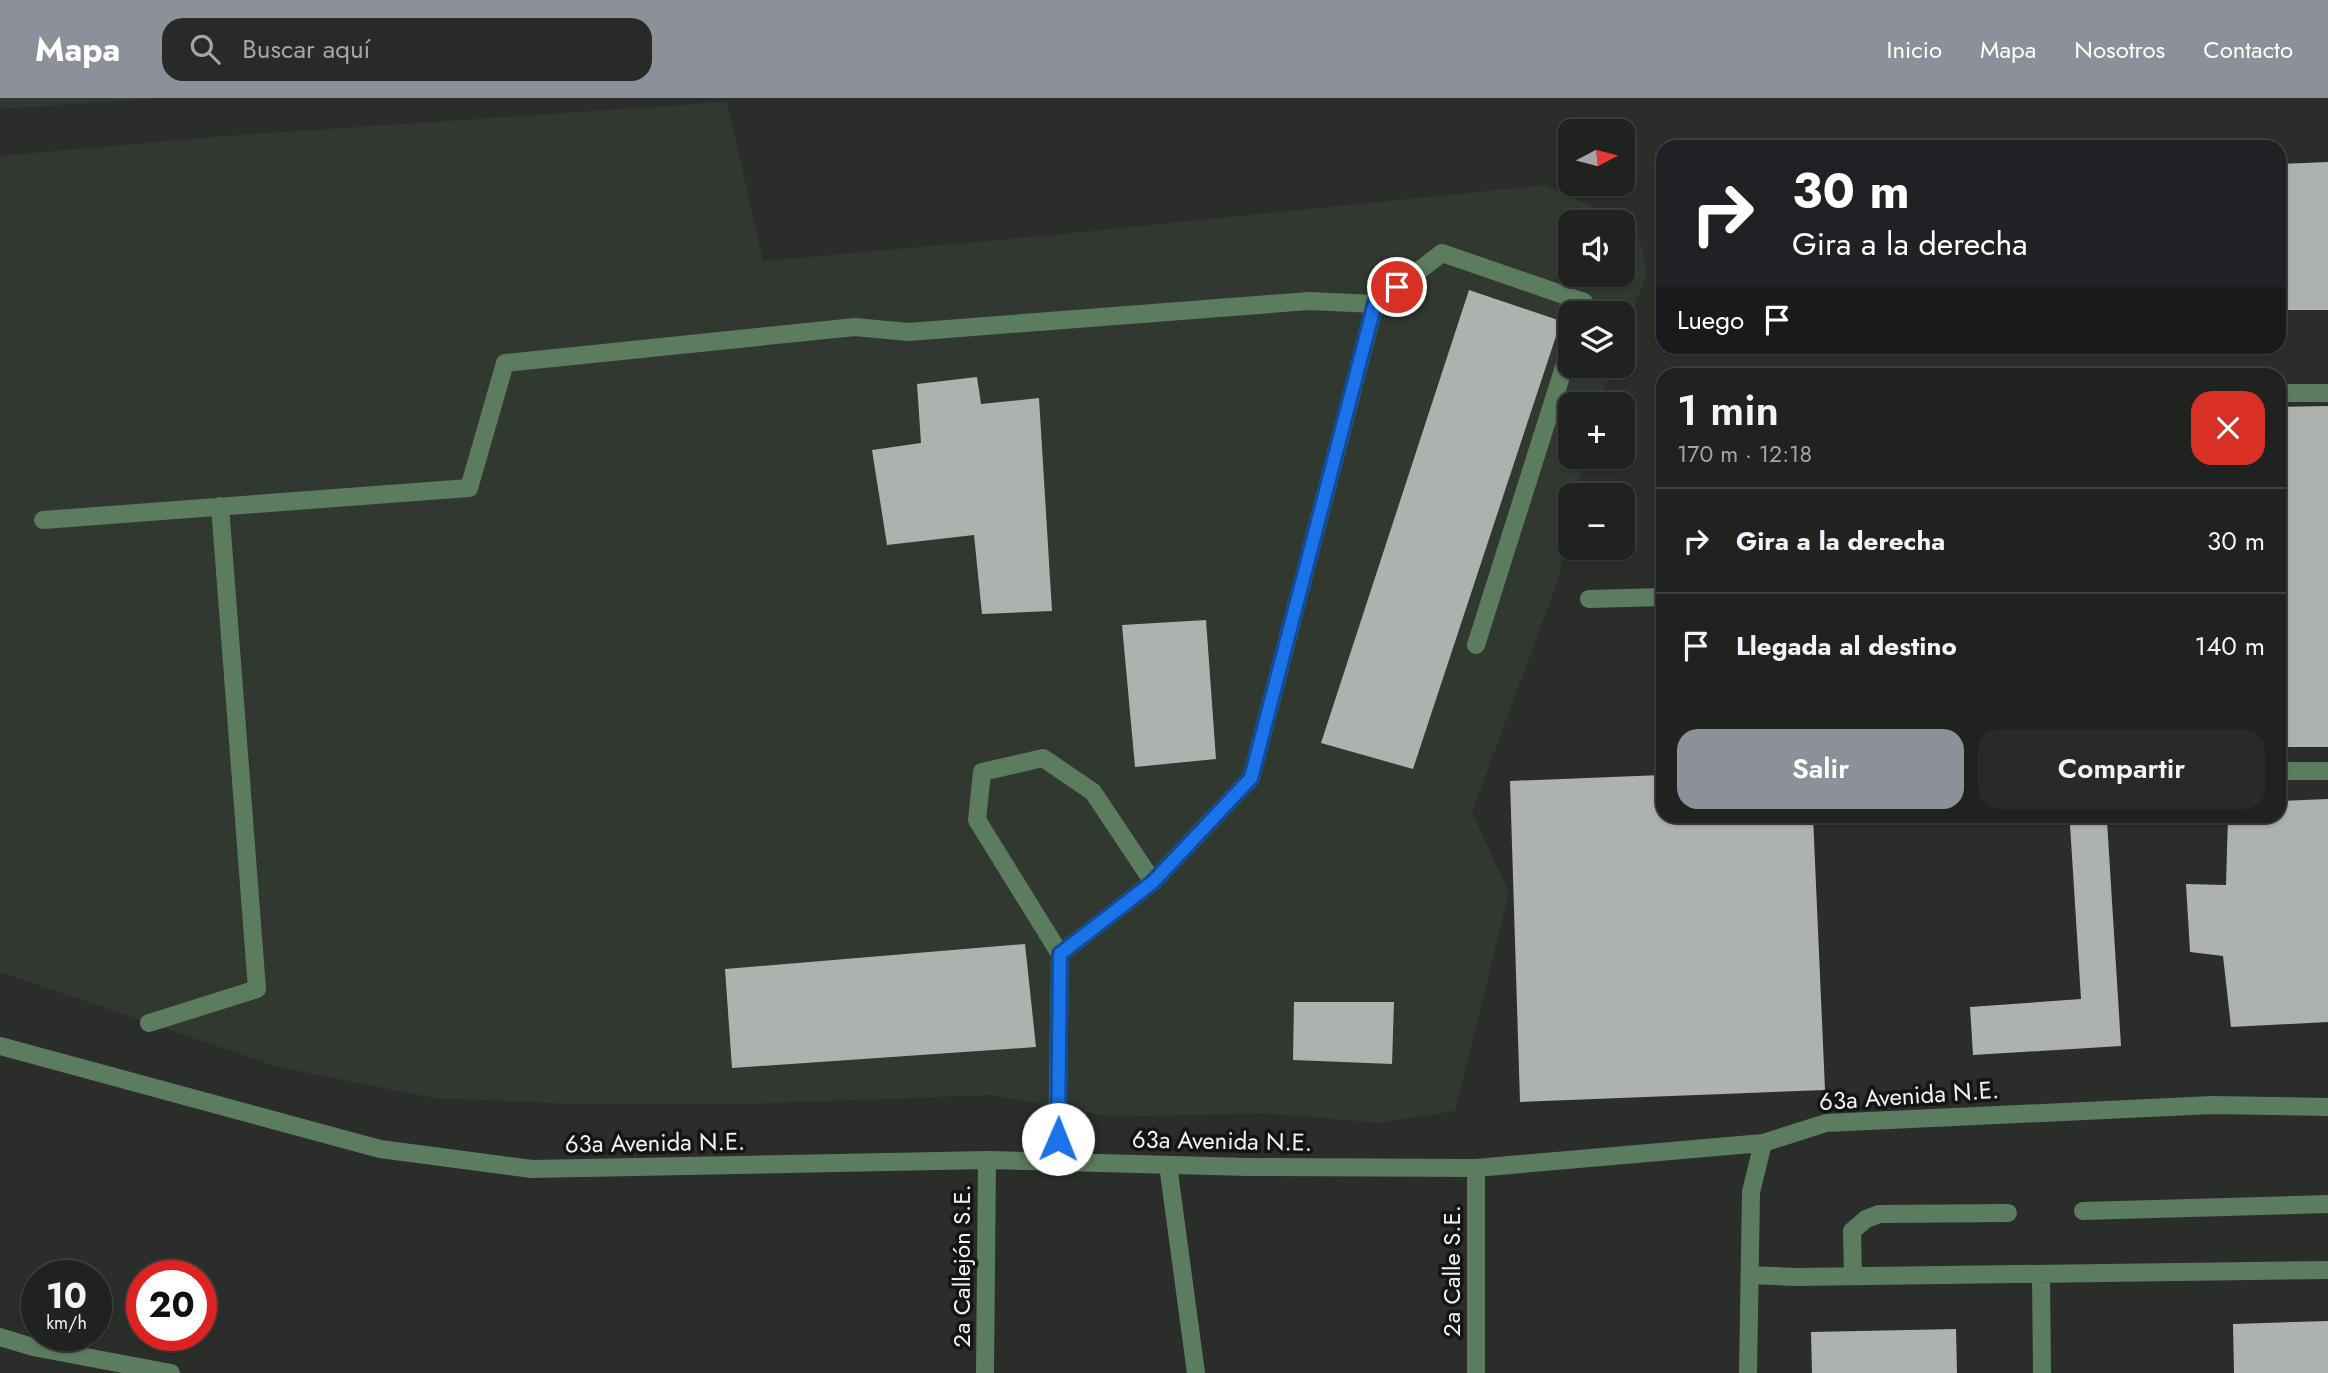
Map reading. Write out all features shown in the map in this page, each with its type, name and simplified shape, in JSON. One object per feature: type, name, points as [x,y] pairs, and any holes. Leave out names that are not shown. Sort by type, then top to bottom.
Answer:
[{"type":"street","points":[[43,520],[469,488],[505,363],[855,327],[908,332],[1309,301],[1375,303],[1442,253],[1581,301]]},
{"type":"street","points":[[1060,954],[1153,882],[1251,778],[1375,303]]},
{"type":"street","points":[[1476,645],[1561,378]]},
{"type":"street","points":[[2286,393],[2328,393]]},
{"type":"street","points":[[149,1023],[257,989],[220,506]]},
{"type":"street","points":[[1589,599],[1656,597]]},
{"type":"street","points":[[1057,1161],[1060,954],[977,820],[982,772],[1043,758],[1093,792],[1153,882]]},
{"type":"street","points":[[2286,771],[2328,771]]},
{"type":"street","name":"63a Avenida N.E.","points":[[0,1046],[380,1149],[532,1169],[987,1160],[1476,1168],[1763,1143],[1826,1123],[1954,1114],[2212,1105],[2328,1107]]},
{"type":"street","points":[[1748,1373],[1751,1192],[1763,1143]]},
{"type":"street","name":"2a Callejón S.E.","points":[[985,1373],[987,1160]]},
{"type":"street","points":[[1168,1165],[1196,1373]]},
{"type":"street","name":"2a Calle S.E.","points":[[1476,1168],[1476,1373]]},
{"type":"street","points":[[2083,1211],[2328,1204]]},
{"type":"street","points":[[1853,1276],[1852,1231],[1866,1219],[1880,1214],[2008,1213]]},
{"type":"street","points":[[1750,1275],[2328,1270]]},
{"type":"street","points":[[2041,1274],[2042,1373]]},
{"type":"street","points":[[0,1336],[33,1347],[171,1373]]},
{"type":"shaded area","points":[[0,98],[163,98],[0,109]]},
{"type":"shaded area","points":[[727,102],[763,261],[1042,236],[1545,185],[1558,191],[1558,196],[1569,196],[1600,210],[1558,210],[1558,287],[1635,287],[1635,226],[1637,227],[1647,273],[1635,305],[1635,301],[1558,301],[1558,378],[1608,378],[1603,392],[1558,392],[1558,469],[1581,469],[1579,483],[1558,483],[1558,560],[1562,560],[1557,583],[1472,812],[1509,893],[1455,1111],[1380,1123],[1262,1113],[1113,1117],[991,1095],[745,1104],[570,1104],[434,1098],[278,1067],[0,972],[0,156],[225,136]]},
{"type":"building","points":[[2328,162],[2328,310],[2286,310],[2286,164]]},
{"type":"building","points":[[1469,290],[1558,320],[1558,330],[1413,769],[1321,743]]},
{"type":"building","points":[[977,377],[981,404],[1039,398],[1052,611],[982,614],[974,535],[887,545],[872,450],[921,443],[917,384]]},
{"type":"building","points":[[2328,406],[2328,747],[2286,747],[2286,407]]},
{"type":"building","points":[[1206,620],[1216,759],[1135,767],[1122,625]]},
{"type":"building","points":[[1656,775],[1656,823],[1813,823],[1825,1090],[1520,1102],[1510,781]]},
{"type":"building","points":[[2328,799],[2328,1022],[2231,1027],[2223,956],[2190,952],[2186,884],[2226,885],[2228,823],[2286,823],[2286,801]]},
{"type":"building","points":[[2107,823],[2121,1046],[1973,1055],[1970,1007],[2081,999],[2070,825]]},
{"type":"building","points":[[1025,944],[1036,1047],[732,1068],[725,969]]},
{"type":"building","points":[[1294,1002],[1394,1002],[1392,1064],[1293,1060]]},
{"type":"building","points":[[2328,1321],[2328,1373],[2234,1373],[2233,1324]]},
{"type":"building","points":[[1956,1329],[1957,1373],[1812,1373],[1811,1332]]},
{"type":"route","points":[[1058,1139],[1060,954],[1153,882],[1251,778],[1278,685],[1375,303],[1397,287]]}]
